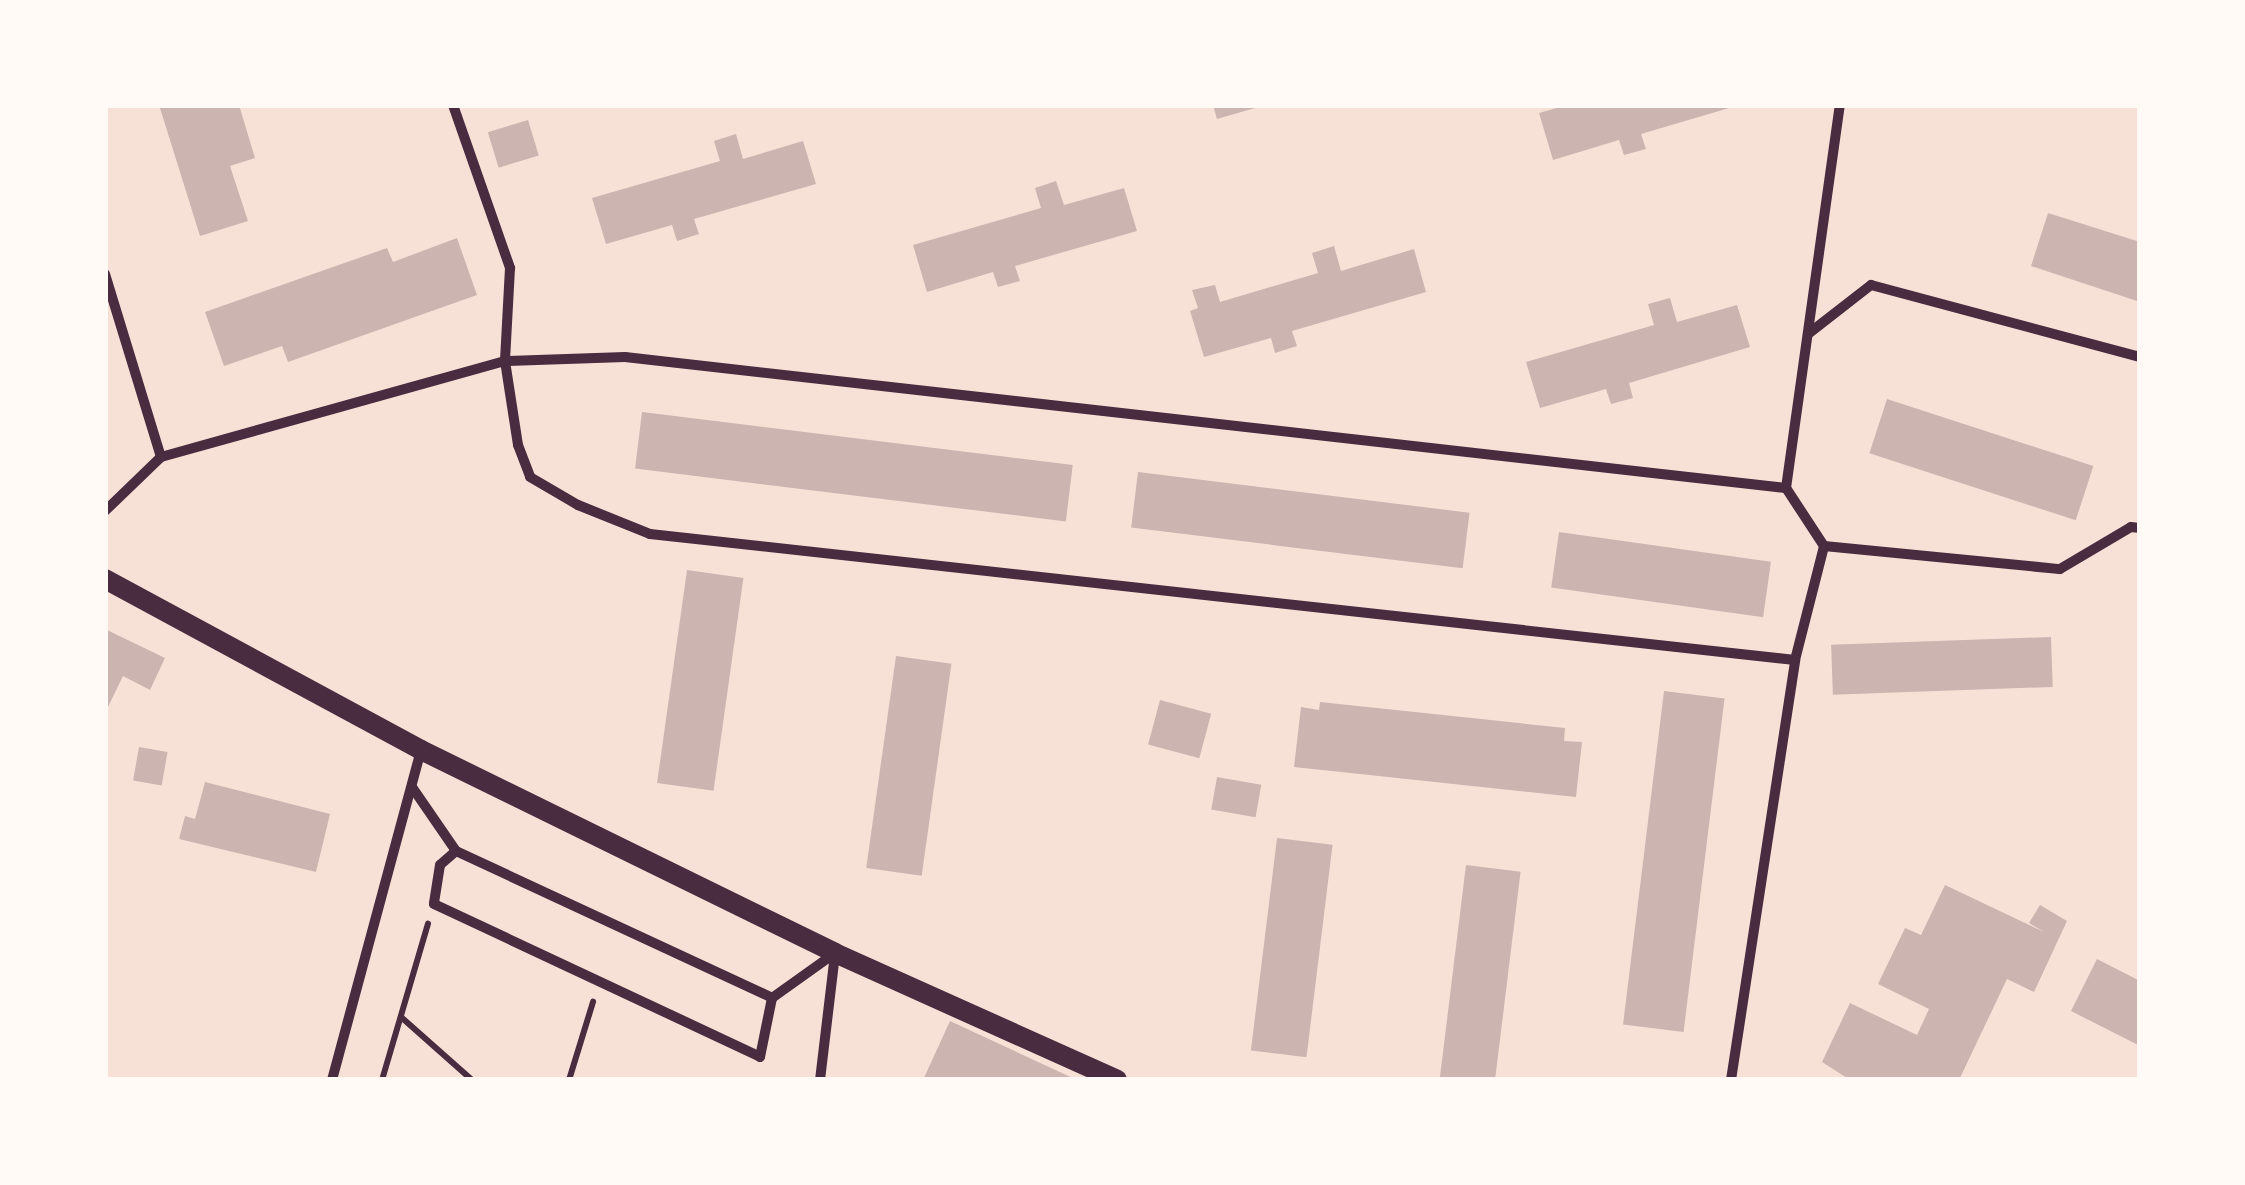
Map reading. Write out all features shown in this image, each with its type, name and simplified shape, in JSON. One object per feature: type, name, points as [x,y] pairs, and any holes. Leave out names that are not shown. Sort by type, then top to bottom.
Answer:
[{"type":"main road","points":[[105,579],[421,750],[836,953],[1118,1080]]},
{"type":"street","points":[[453,105],[510,268],[505,362],[518,445],[530,477],[578,506],[650,534],[1795,660]]},
{"type":"street","points":[[1732,1080],[1795,660],[1824,546],[1786,488],[1840,105]]},
{"type":"street","points":[[105,274],[161,457]]},
{"type":"street","points":[[1808,334],[1871,285],[2140,357]]},
{"type":"street","points":[[105,511],[161,457],[505,362],[624,357],[1786,488]]},
{"type":"street","points":[[1824,546],[2060,570],[2130,526],[2140,528]]},
{"type":"street","points":[[332,1080],[421,750]]},
{"type":"street","points":[[412,787],[456,851],[772,998]]},
{"type":"street","points":[[456,851],[440,865],[434,904],[760,1058],[772,998],[836,953]]},
{"type":"street","points":[[820,1080],[836,953]]},
{"type":"path","points":[[382,1080],[434,904]]},
{"type":"path","points":[[569,1080],[599,982]]},
{"type":"path","points":[[401,1017],[472,1080]]},
{"type":"building","points":[[159,105],[239,105],[255,158],[230,166],[248,221],[200,236]]},
{"type":"building","points":[[1213,105],[1262,105],[1262,106],[1217,119]]},
{"type":"building","points":[[1567,105],[1736,106],[1641,134],[1646,149],[1624,155],[1619,140],[1553,160],[1539,113]]},
{"type":"building","points":[[528,120],[539,155],[499,168],[488,132]]},
{"type":"building","points":[[736,134],[743,159],[803,141],[816,184],[694,219],[699,234],[677,241],[672,225],[606,244],[592,198],[720,161],[714,141]]},
{"type":"building","points":[[1056,181],[1064,205],[1124,188],[1137,231],[1015,266],[1020,281],[998,287],[993,272],[927,292],[913,245],[1041,208],[1035,188]]},
{"type":"building","points":[[2048,213],[2140,242],[2140,302],[2031,266]]},
{"type":"building","points":[[457,238],[477,295],[288,362],[282,346],[224,366],[205,312],[387,248],[393,262]]},
{"type":"building","points":[[1334,246],[1341,271],[1414,249],[1426,292],[1292,331],[1297,346],[1275,353],[1271,338],[1204,357],[1190,311],[1198,308],[1192,290],[1215,285],[1220,302],[1318,273],[1312,253]]},
{"type":"building","points":[[1670,298],[1677,322],[1737,305],[1750,347],[1629,383],[1633,398],[1611,404],[1606,389],[1540,408],[1526,362],[1654,325],[1648,304]]},
{"type":"building","points":[[1887,399],[2093,466],[2076,520],[1869,453]]},
{"type":"building","points":[[642,412],[1073,465],[1066,521],[635,469]]},
{"type":"building","points":[[1138,472],[1470,513],[1463,568],[1131,528]]},
{"type":"building","points":[[1559,532],[1771,562],[1763,617],[1551,587]]},
{"type":"building","points":[[687,570],[743,578],[714,791],[657,783]]},
{"type":"building","points":[[105,629],[165,658],[150,690],[123,676],[105,713]]},
{"type":"building","points":[[2051,637],[2053,687],[1833,695],[1831,645]]},
{"type":"building","points":[[896,656],[951,664],[922,876],[866,868]]},
{"type":"building","points":[[1664,691],[1725,698],[1684,1032],[1623,1024]]},
{"type":"building","points":[[1160,700],[1211,714],[1199,758],[1148,744]]},
{"type":"building","points":[[1320,702],[1565,728],[1564,741],[1582,742],[1576,797],[1294,767],[1301,707],[1319,710]]},
{"type":"building","points":[[139,747],[168,752],[162,786],[133,780]]},
{"type":"building","points":[[1217,777],[1261,785],[1256,817],[1211,809]]},
{"type":"building","points":[[205,782],[330,814],[316,872],[179,839],[185,816],[195,819]]},
{"type":"building","points":[[1277,838],[1333,845],[1307,1057],[1251,1050]]},
{"type":"building","points":[[1466,865],[1521,872],[1495,1080],[1440,1077]]},
{"type":"building","points":[[1945,885],[2044,932],[2029,923],[2040,905],[2067,921],[2034,992],[2007,979],[1959,1080],[1850,1080],[1822,1062],[1850,1003],[1917,1035],[1929,1009],[1878,984],[1905,928],[1921,935]]},
{"type":"building","points":[[2097,959],[2140,981],[2140,1046],[2071,1011]]},
{"type":"building","points":[[950,1021],[1077,1080],[923,1080]]}]
